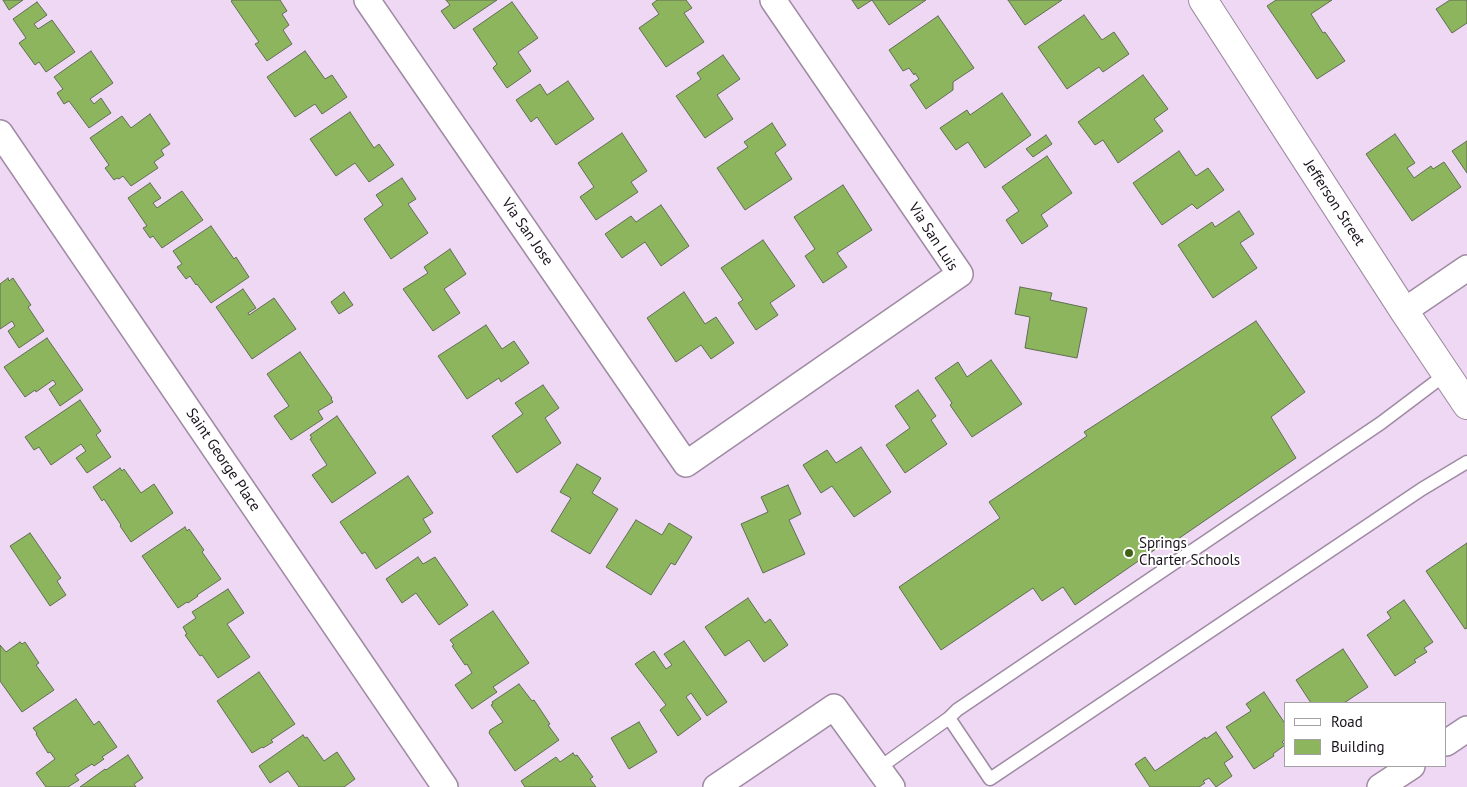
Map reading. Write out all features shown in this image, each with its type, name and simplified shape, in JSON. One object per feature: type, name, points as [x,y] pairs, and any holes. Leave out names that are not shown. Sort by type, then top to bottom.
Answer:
[{"type":"street","name":"Via San Jose","points":[[367,0],[686,464]]},
{"type":"street","name":"Via San Luis","points":[[686,464],[960,274],[773,0]]},
{"type":"street","name":"Jefferson Street","points":[[1203,0],[1467,405]]},
{"type":"street","name":"Saint George Place","points":[[0,133],[445,787]]},
{"type":"street","points":[[1404,311],[1467,268]]},
{"type":"street","points":[[716,787],[834,707],[886,778]]},
{"type":"street","points":[[1447,742],[1467,729]]},
{"type":"street","points":[[1380,787],[1410,767]]},
{"type":"lane","points":[[886,778],[957,710],[1381,423],[1446,374]]},
{"type":"lane","points":[[949,718],[990,779],[1422,489],[1467,462]]},
{"type":"building","points":[[3,0],[23,0],[9,10]]},
{"type":"building","points":[[280,0],[287,11],[282,14],[289,25],[283,30],[292,44],[267,61],[255,44],[259,42],[231,1]]},
{"type":"building","points":[[446,0],[497,0],[454,29],[441,11],[450,5]]},
{"type":"building","points":[[657,0],[686,0],[692,8],[684,13],[704,42],[666,67],[639,28],[659,14],[652,4]]},
{"type":"building","points":[[852,0],[872,0],[858,9]]},
{"type":"building","points":[[872,0],[926,0],[889,25]]},
{"type":"building","points":[[1008,0],[1062,0],[1025,25]]},
{"type":"building","points":[[1276,0],[1332,0],[1311,14],[1345,61],[1317,79],[1267,6]]},
{"type":"building","points":[[1450,0],[1466,0],[1467,2],[1467,23],[1452,33],[1436,9]]},
{"type":"building","points":[[37,2],[47,15],[34,24],[38,29],[52,20],[75,52],[46,72],[39,62],[35,65],[19,43],[26,38],[13,19]]},
{"type":"building","points":[[512,2],[538,38],[518,52],[531,71],[507,88],[493,68],[497,64],[473,29]]},
{"type":"building","points":[[1084,15],[1102,40],[1114,32],[1129,54],[1103,72],[1099,67],[1067,89],[1038,47]]},
{"type":"building","points":[[938,16],[974,68],[953,82],[953,90],[926,109],[910,85],[919,79],[909,68],[903,71],[889,50]]},
{"type":"building","points":[[91,51],[113,83],[90,99],[94,104],[101,98],[111,113],[89,128],[69,101],[64,104],[57,93],[63,89],[54,77]]},
{"type":"building","points":[[305,51],[325,79],[332,75],[347,97],[322,114],[315,104],[295,117],[267,77]]},
{"type":"building","points":[[723,55],[740,79],[717,95],[733,119],[705,138],[676,96],[701,79],[697,73]]},
{"type":"building","points":[[1143,75],[1168,109],[1154,119],[1163,131],[1118,163],[1103,140],[1095,145],[1078,122]]},
{"type":"building","points":[[568,81],[594,119],[556,145],[537,117],[531,122],[516,100],[540,84],[547,95]]},
{"type":"building","points":[[1002,93],[1031,135],[985,168],[968,142],[956,150],[940,128],[967,110],[970,115]]},
{"type":"building","points":[[350,112],[374,148],[379,144],[394,165],[369,182],[355,163],[336,176],[310,139]]},
{"type":"building","points":[[150,114],[170,144],[161,150],[164,155],[154,162],[158,168],[131,186],[123,176],[114,180],[105,168],[109,165],[90,138],[122,116],[131,128]]},
{"type":"building","points":[[772,123],[786,145],[775,153],[792,179],[745,210],[717,168],[748,147],[744,142]]},
{"type":"building","points":[[622,133],[647,171],[631,182],[638,192],[596,220],[580,197],[594,187],[578,163]]},
{"type":"building","points":[[1395,134],[1415,163],[1407,168],[1414,178],[1431,166],[1433,169],[1444,162],[1461,187],[1412,221],[1366,154]]},
{"type":"building","points":[[1046,135],[1052,144],[1033,157],[1026,149]]},
{"type":"building","points":[[1467,141],[1467,173],[1452,151]]},
{"type":"building","points":[[1179,151],[1196,176],[1208,168],[1224,190],[1197,209],[1192,204],[1162,225],[1133,183]]},
{"type":"building","points":[[1047,156],[1072,193],[1041,215],[1048,226],[1022,244],[1006,220],[1019,211],[1002,187]]},
{"type":"building","points":[[402,178],[416,199],[408,204],[428,233],[391,259],[364,219],[383,205],[376,195]]},
{"type":"building","points":[[150,183],[161,198],[153,203],[157,208],[182,191],[203,220],[162,248],[153,236],[150,238],[143,228],[147,226],[128,198]]},
{"type":"building","points":[[843,185],[872,230],[837,253],[847,267],[823,283],[805,256],[815,249],[794,217]]},
{"type":"building","points":[[661,205],[689,246],[661,266],[645,242],[622,258],[605,234],[631,216],[636,222]]},
{"type":"building","points":[[1239,211],[1254,234],[1240,243],[1257,268],[1213,298],[1178,245],[1212,222],[1215,227]]},
{"type":"building","points":[[211,226],[234,259],[236,257],[249,277],[211,303],[190,276],[186,279],[177,267],[182,264],[173,251]]},
{"type":"building","points":[[763,240],[795,286],[770,303],[778,315],[756,330],[738,303],[743,300],[721,268]]},
{"type":"building","points":[[450,249],[466,274],[444,289],[460,313],[433,331],[403,289],[428,273],[424,267]]},
{"type":"building","points":[[8,278],[9,281],[13,278],[31,305],[28,307],[44,331],[19,348],[8,331],[15,326],[12,321],[0,329],[0,284]]},
{"type":"building","points":[[1020,287],[1052,293],[1050,300],[1087,308],[1077,358],[1025,348],[1030,317],[1015,314]]},
{"type":"building","points":[[243,289],[256,308],[248,313],[249,315],[274,298],[296,329],[252,359],[216,307]]},
{"type":"building","points":[[344,292],[353,305],[339,314],[331,302]]},
{"type":"building","points":[[684,292],[705,324],[716,317],[734,343],[711,359],[701,345],[676,362],[647,318]]},
{"type":"building","points":[[1256,321],[1305,392],[1271,417],[1296,458],[1162,550],[1160,546],[1075,605],[1063,587],[1042,601],[1033,588],[941,650],[899,587],[1000,518],[989,502],[1087,436],[1084,432]]},
{"type":"building","points":[[486,325],[502,349],[514,341],[529,363],[501,382],[499,378],[467,399],[438,356]]},
{"type":"building","points":[[47,338],[83,390],[60,406],[49,389],[56,384],[53,380],[25,397],[4,367]]},
{"type":"building","points":[[300,352],[333,402],[318,411],[323,419],[291,440],[274,416],[289,406],[267,374]]},
{"type":"building","points":[[991,360],[1022,404],[972,437],[950,405],[952,403],[935,378],[958,362],[967,377]]},
{"type":"building","points":[[543,385],[559,408],[545,418],[561,443],[517,473],[492,436],[523,414],[515,403]]},
{"type":"building","points":[[918,390],[936,416],[931,420],[947,444],[905,473],[886,445],[910,428],[895,406]]},
{"type":"building","points":[[80,400],[101,431],[96,435],[111,457],[87,473],[76,458],[86,451],[81,444],[51,465],[39,447],[34,450],[25,437]]},
{"type":"building","points":[[337,416],[376,473],[332,503],[312,475],[327,465],[310,439],[312,438],[310,435]]},
{"type":"building","points":[[861,447],[891,492],[854,517],[832,486],[821,493],[803,465],[827,450],[836,463]]},
{"type":"building","points":[[577,464],[601,478],[592,493],[618,509],[590,554],[551,531],[571,498],[560,492]]},
{"type":"building","points":[[120,468],[122,471],[124,469],[141,493],[154,484],[173,513],[131,542],[104,499],[102,501],[93,487]]},
{"type":"building","points":[[408,476],[433,513],[423,519],[431,532],[376,569],[365,552],[362,554],[340,522]]},
{"type":"building","points":[[788,485],[801,514],[789,520],[805,554],[763,573],[741,524],[768,512],[761,497]]},
{"type":"building","points":[[636,520],[662,535],[669,523],[692,537],[675,565],[671,563],[651,595],[606,567]]},
{"type":"building","points":[[185,527],[187,531],[189,529],[204,550],[202,552],[221,579],[178,608],[142,556]]},
{"type":"building","points":[[30,533],[61,578],[57,581],[66,595],[50,606],[10,546]]},
{"type":"building","points":[[1467,543],[1467,628],[1465,629],[1426,571]]},
{"type":"building","points":[[418,557],[423,564],[435,557],[468,605],[439,625],[416,593],[402,603],[386,579]]},
{"type":"building","points":[[228,589],[244,613],[227,624],[250,657],[218,678],[185,635],[187,634],[183,627],[196,618],[192,612]]},
{"type":"building","points":[[748,598],[765,623],[770,619],[788,645],[764,662],[749,640],[725,656],[705,627]]},
{"type":"building","points":[[1404,600],[1433,642],[1424,648],[1427,652],[1414,660],[1416,662],[1395,676],[1367,635],[1391,618],[1387,612]]},
{"type":"building","points":[[493,611],[529,663],[493,687],[497,692],[472,709],[455,685],[472,673],[452,646],[454,645],[450,640]]},
{"type":"building","points":[[684,641],[727,702],[707,716],[691,693],[686,697],[701,719],[678,736],[660,710],[666,705],[635,664],[654,651],[666,669],[672,665],[664,654]]},
{"type":"building","points":[[20,642],[22,644],[25,642],[39,663],[36,665],[54,690],[22,712],[0,681],[0,645],[6,652]]},
{"type":"building","points":[[1343,649],[1368,687],[1346,702],[1310,702],[1296,680]]},
{"type":"building","points":[[259,672],[295,724],[271,740],[273,742],[252,753],[217,701]]},
{"type":"building","points":[[519,684],[532,701],[534,700],[559,740],[515,771],[489,733],[490,730],[503,722],[491,705],[493,704],[492,702]]},
{"type":"building","points":[[1264,692],[1284,722],[1284,740],[1282,742],[1284,746],[1273,754],[1274,756],[1254,769],[1226,727],[1251,711],[1246,704]]},
{"type":"building","points":[[76,699],[94,725],[99,721],[117,747],[102,757],[104,759],[94,766],[92,764],[75,775],[79,780],[68,787],[46,787],[36,773],[55,759],[50,752],[48,753],[33,728]]},
{"type":"building","points":[[639,722],[657,752],[629,769],[611,738]]},
{"type":"building","points":[[1216,732],[1233,757],[1224,763],[1232,776],[1216,787],[1209,778],[1203,781],[1205,783],[1199,787],[1150,787],[1135,764],[1145,757],[1155,771],[1205,737],[1206,739]]},
{"type":"building","points":[[303,735],[305,738],[307,737],[324,761],[337,752],[355,779],[344,787],[299,787],[288,771],[270,783],[259,766]]},
{"type":"building","points":[[573,753],[575,756],[577,755],[593,777],[590,779],[596,787],[525,787],[521,781],[556,757],[560,762]]},
{"type":"building","points":[[128,755],[143,778],[134,784],[136,787],[80,787],[105,769]]},
{"type":"place","name":"Springs Charter Schools","points":[[1129,553]]}]
